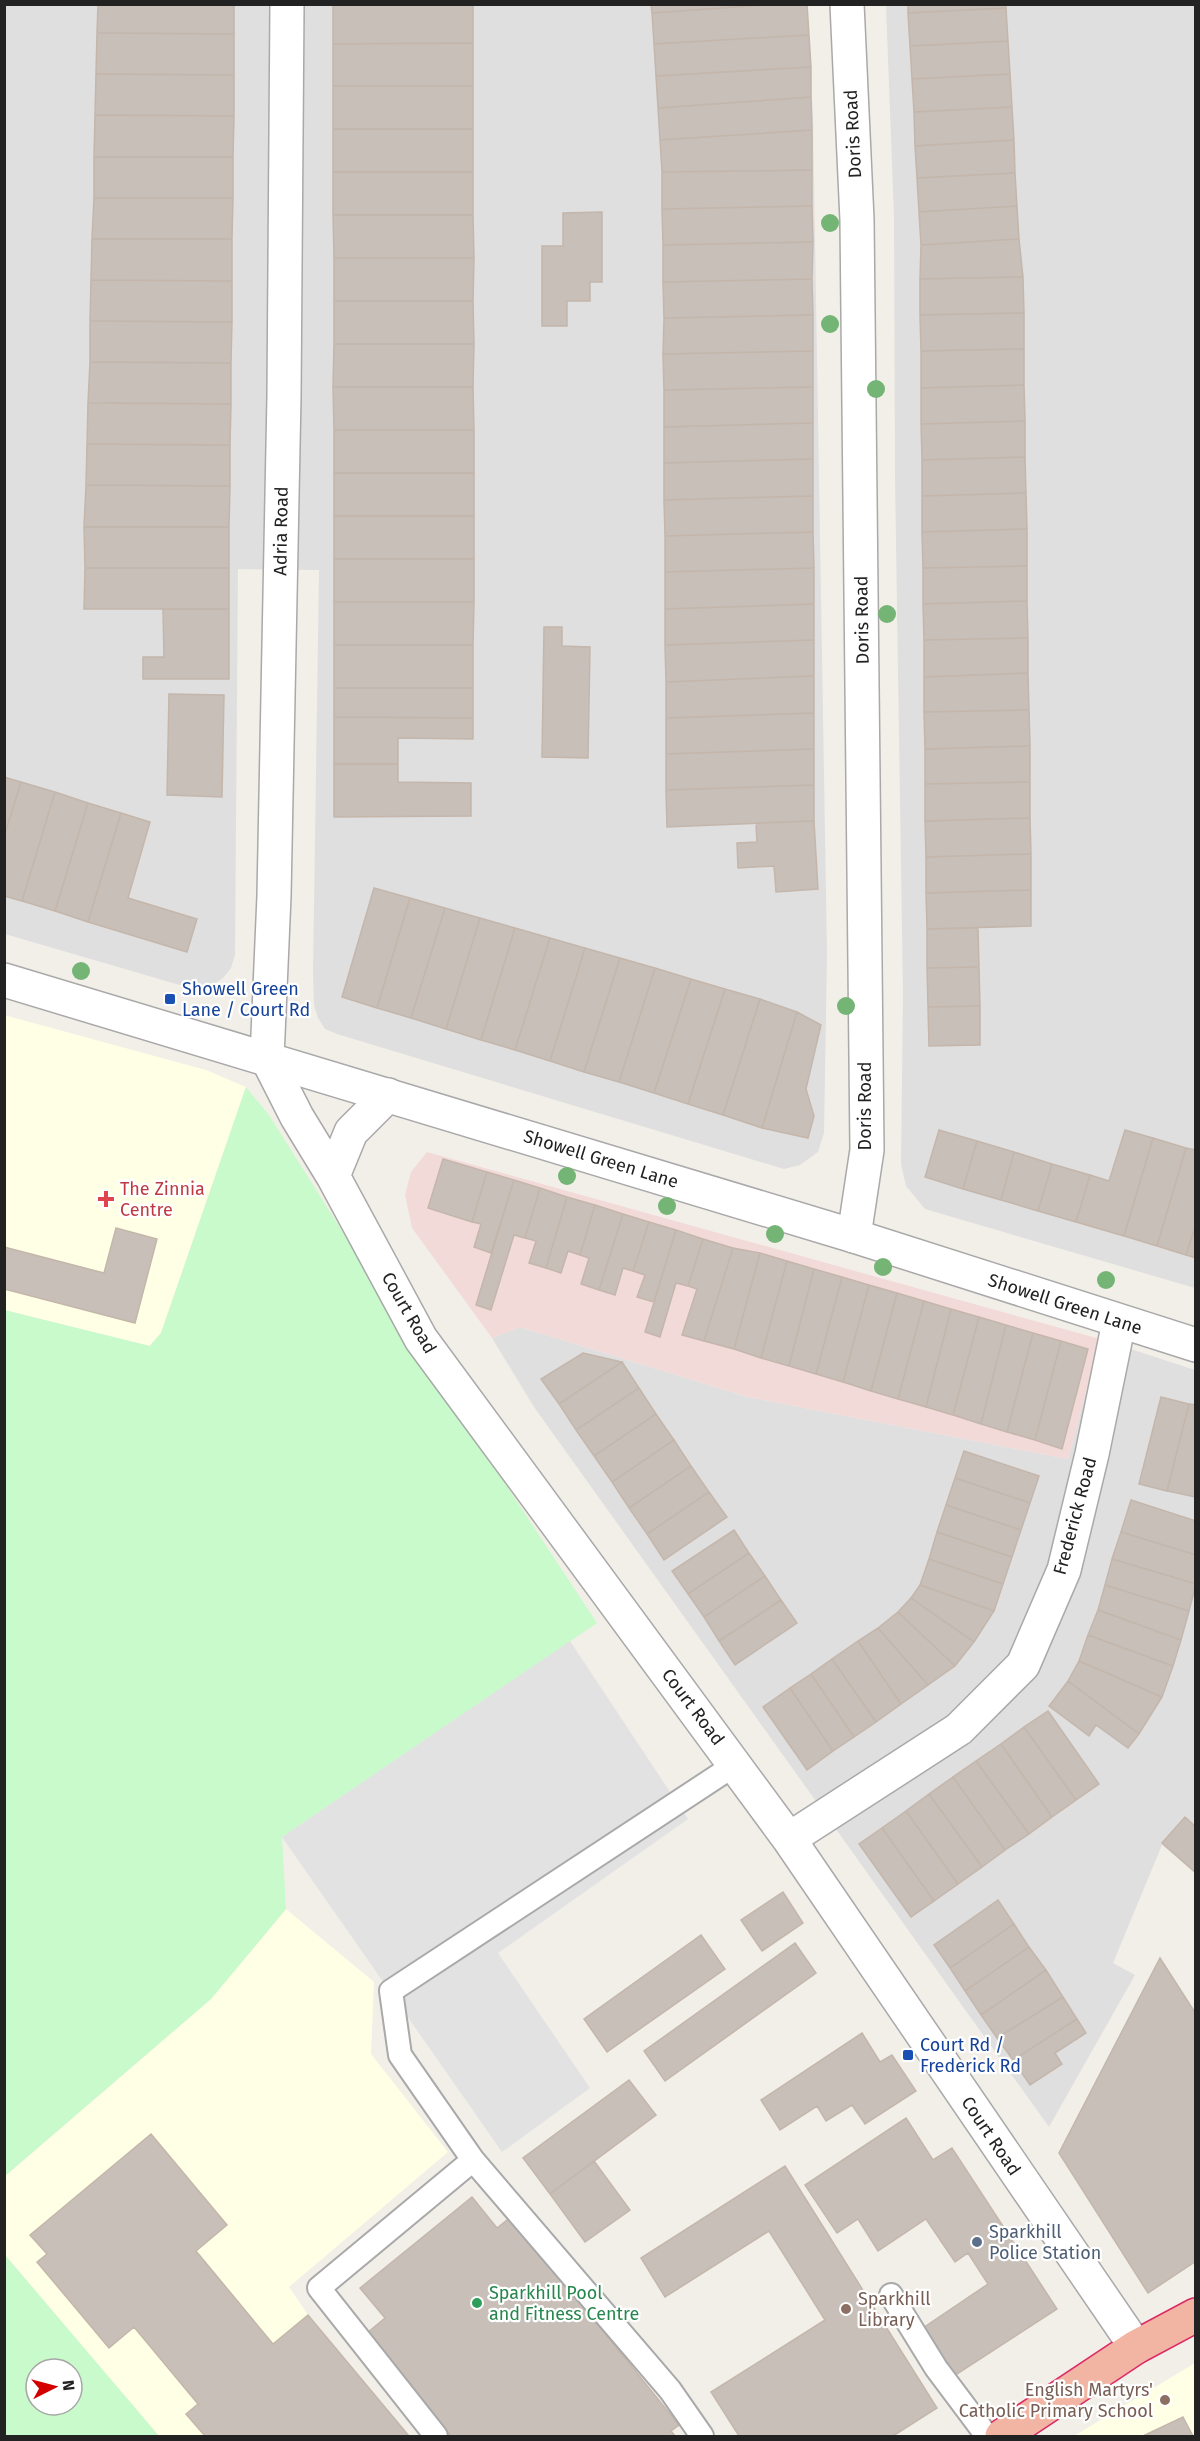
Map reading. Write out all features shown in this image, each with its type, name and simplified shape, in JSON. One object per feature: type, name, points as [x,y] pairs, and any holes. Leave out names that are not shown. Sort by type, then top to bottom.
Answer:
[{"type":"highway","points":[[1002,2436],[1136,2347],[1196,2314]]},
{"type":"street","name":"Adria Road","points":[[267,1058],[274,884],[284,408],[287,4]]},
{"type":"street","name":"Doris Road","points":[[847,4],[857,220],[867,1150],[854,1236]]},
{"type":"street","name":"Showell Green Lane","points":[[4,980],[854,1236],[1119,1322],[1196,1344]]},
{"type":"street","name":"Court Road","points":[[267,1058],[297,1117],[333,1176],[421,1340],[736,1764],[1136,2347]]},
{"type":"street","points":[[333,1176],[351,1132],[388,1095]]},
{"type":"street","name":"Frederick Road","points":[[789,1839],[959,1729],[1023,1665],[1064,1570],[1092,1454],[1119,1322]]},
{"type":"lane","points":[[702,2436],[670,2390],[473,2160],[400,2055],[391,1991],[736,1764]]},
{"type":"lane","points":[[436,2436],[319,2288],[473,2160]]},
{"type":"lane","points":[[891,2295],[936,2368],[987,2436]]},
{"type":"shaded area","points":[[4,5],[807,5],[813,118],[827,954],[824,1133],[818,1152],[800,1165],[784,1169],[325,1029],[314,1005],[313,973],[319,570],[238,569],[235,955],[231,968],[223,978],[212,985],[198,988],[183,986],[5,934]]},
{"type":"shaded area","points":[[886,5],[1195,5],[1195,1288],[925,1209],[906,1186],[901,1164],[903,995],[895,478],[894,218]]},
{"type":"shaded area","name":"The Zinnia Centre","points":[[4,1015],[206,1070],[246,1087],[161,1333],[149,1346],[5,1310]]},
{"type":"shaded area","points":[[427,1152],[1100,1339],[1068,1459],[748,1397],[520,1327],[492,1338],[412,1228],[405,1195],[411,1172]]},
{"type":"shaded area","points":[[520,1327],[748,1397],[1068,1459],[1100,1339],[1195,1370],[1195,1873],[1162,1845],[1113,1963],[1135,1975],[1049,2127],[534,1407],[492,1338]]},
{"type":"shaded area","points":[[570,1641],[688,1819],[498,1953],[590,2088],[502,2152],[282,1837]]},
{"type":"shaded area","points":[[286,1909],[374,1982],[371,2054],[448,2152],[289,2287],[308,2315],[409,2436],[159,2436],[5,2255],[4,2177],[211,1999]]},
{"type":"shaded area","name":"English Martyrs' Catholic Primary School","points":[[1195,2363],[1195,2436],[1074,2436]]},
{"type":"green space","points":[[246,1087],[269,1115],[417,1350],[597,1623],[282,1837],[286,1909],[211,1999],[5,2176],[4,1310],[150,1346],[161,1333]]},
{"type":"green space","points":[[5,2255],[159,2436],[5,2436]]},
{"type":"building","points":[[98,4],[234,4],[234,34],[97,33]]},
{"type":"building","points":[[333,4],[473,4],[473,43],[333,44]]},
{"type":"building","points":[[651,4],[779,4],[652,13]]},
{"type":"building","points":[[807,4],[809,35],[654,44],[652,13]]},
{"type":"building","points":[[908,4],[1006,4],[1006,8],[908,13]]},
{"type":"building","points":[[1006,8],[1008,41],[910,46],[908,13]]},
{"type":"building","points":[[97,33],[234,34],[234,75],[96,74]]},
{"type":"building","points":[[809,35],[811,67],[656,76],[654,44]]},
{"type":"building","points":[[1008,41],[1010,74],[912,79],[910,46]]},
{"type":"building","points":[[473,43],[473,86],[333,86],[333,44]]},
{"type":"building","points":[[811,67],[811,97],[658,108],[656,76]]},
{"type":"building","points":[[96,74],[234,75],[234,116],[95,115]]},
{"type":"building","points":[[1010,74],[1012,107],[914,112],[912,79]]},
{"type":"building","points":[[333,86],[473,86],[473,129],[333,129]]},
{"type":"building","points":[[811,97],[812,130],[660,140],[658,108]]},
{"type":"building","points":[[1012,107],[1014,140],[915,146],[914,112]]},
{"type":"building","points":[[95,115],[234,116],[233,157],[94,157]]},
{"type":"building","points":[[333,129],[473,129],[473,172],[333,172]]},
{"type":"building","points":[[812,130],[812,170],[662,172],[660,140]]},
{"type":"building","points":[[1014,140],[1015,173],[917,178],[915,146]]},
{"type":"building","points":[[94,157],[233,157],[233,198],[94,198]]},
{"type":"building","points":[[812,170],[812,206],[662,209],[662,172]]},
{"type":"building","points":[[333,172],[473,172],[473,215],[333,215]]},
{"type":"building","points":[[1015,173],[1017,206],[919,212],[917,178]]},
{"type":"building","points":[[94,198],[233,198],[232,239],[92,239]]},
{"type":"building","points":[[812,206],[813,242],[663,245],[662,209]]},
{"type":"building","points":[[1017,206],[1019,239],[921,245],[919,212]]},
{"type":"building","points":[[602,212],[602,282],[590,282],[590,301],[567,301],[567,326],[542,326],[542,246],[563,246],[563,213]]},
{"type":"building","points":[[333,215],[473,215],[474,258],[334,258]]},
{"type":"building","points":[[92,239],[232,239],[232,281],[91,280]]},
{"type":"building","points":[[1019,239],[1023,277],[920,279],[921,245]]},
{"type":"building","points":[[813,242],[812,279],[663,282],[663,245]]},
{"type":"building","points":[[334,258],[474,258],[473,301],[334,301]]},
{"type":"building","points":[[1023,277],[1024,313],[920,315],[920,279]]},
{"type":"building","points":[[812,279],[813,315],[664,318],[663,282]]},
{"type":"building","points":[[91,280],[232,281],[232,322],[90,321]]},
{"type":"building","points":[[334,301],[473,301],[474,344],[334,344]]},
{"type":"building","points":[[1024,313],[1024,349],[921,351],[920,315]]},
{"type":"building","points":[[813,315],[813,351],[663,354],[664,318]]},
{"type":"building","points":[[90,321],[232,322],[231,363],[90,362]]},
{"type":"building","points":[[334,344],[474,344],[473,387],[333,387]]},
{"type":"building","points":[[1024,349],[1024,385],[921,388],[921,351]]},
{"type":"building","points":[[813,351],[813,387],[664,390],[663,354]]},
{"type":"building","points":[[90,362],[231,363],[231,404],[88,403]]},
{"type":"building","points":[[1024,385],[1025,421],[921,424],[921,388]]},
{"type":"building","points":[[333,387],[473,387],[474,430],[334,430]]},
{"type":"building","points":[[813,387],[813,423],[664,427],[664,390]]},
{"type":"building","points":[[88,403],[231,404],[230,445],[87,444]]},
{"type":"building","points":[[1025,421],[1025,457],[922,460],[921,424]]},
{"type":"building","points":[[813,423],[813,459],[664,463],[664,427]]},
{"type":"building","points":[[334,430],[474,430],[474,473],[334,473]]},
{"type":"building","points":[[87,444],[230,445],[230,486],[86,485]]},
{"type":"building","points":[[1025,457],[1026,493],[922,496],[922,460]]},
{"type":"building","points":[[813,459],[813,496],[664,500],[664,463]]},
{"type":"building","points":[[334,473],[474,473],[474,516],[334,516]]},
{"type":"building","points":[[86,485],[230,486],[229,527],[84,527]]},
{"type":"building","points":[[1026,493],[1027,529],[922,532],[922,496]]},
{"type":"building","points":[[813,496],[813,532],[665,536],[664,500]]},
{"type":"building","points":[[334,516],[474,516],[474,559],[334,559]]},
{"type":"building","points":[[84,527],[229,527],[229,568],[85,568]]},
{"type":"building","points":[[1027,529],[1027,566],[923,568],[922,532]]},
{"type":"building","points":[[813,532],[814,568],[665,572],[665,536]]},
{"type":"building","points":[[334,559],[474,559],[474,602],[334,602]]},
{"type":"building","points":[[1027,566],[1027,601],[923,604],[923,568]]},
{"type":"building","points":[[85,568],[229,568],[229,609],[84,609]]},
{"type":"building","points":[[814,568],[814,604],[665,609],[665,572]]},
{"type":"building","points":[[1027,601],[1028,638],[924,640],[923,604]]},
{"type":"building","points":[[334,602],[474,602],[473,645],[334,645]]},
{"type":"building","points":[[814,604],[814,640],[665,645],[665,609]]},
{"type":"building","points":[[163,609],[229,609],[229,679],[143,679],[143,657],[164,657]]},
{"type":"building","points":[[544,627],[562,627],[562,646],[590,647],[588,758],[542,757]]},
{"type":"building","points":[[1028,638],[1028,673],[924,677],[924,640]]},
{"type":"building","points":[[814,640],[814,676],[666,682],[665,645]]},
{"type":"building","points":[[334,645],[473,645],[473,688],[334,688]]},
{"type":"building","points":[[1028,673],[1029,710],[924,712],[924,677]]},
{"type":"building","points":[[814,676],[814,713],[666,718],[666,682]]},
{"type":"building","points":[[334,688],[473,688],[473,718],[334,717]]},
{"type":"building","points":[[169,694],[224,695],[222,797],[167,795]]},
{"type":"building","points":[[1029,710],[1030,746],[925,749],[924,712]]},
{"type":"building","points":[[814,713],[814,749],[666,754],[666,718]]},
{"type":"building","points":[[334,717],[473,718],[473,739],[398,738],[398,764],[334,764]]},
{"type":"building","points":[[1030,746],[1030,782],[925,784],[925,749]]},
{"type":"building","points":[[814,749],[814,785],[666,790],[666,754]]},
{"type":"building","points":[[334,764],[398,764],[398,782],[471,783],[471,816],[334,817]]},
{"type":"building","points":[[4,777],[21,782],[4,837]]},
{"type":"building","points":[[21,782],[55,792],[22,901],[4,896],[4,837]]},
{"type":"building","points":[[1030,782],[1030,818],[925,821],[925,784]]},
{"type":"building","points":[[814,785],[814,821],[667,827],[666,790]]},
{"type":"building","points":[[55,792],[88,803],[55,911],[22,901]]},
{"type":"building","points":[[88,803],[121,813],[88,922],[55,911]]},
{"type":"building","points":[[121,813],[150,822],[128,898],[197,919],[187,952],[88,922]]},
{"type":"building","points":[[1030,818],[1031,854],[926,857],[925,821]]},
{"type":"building","points":[[814,821],[818,889],[776,892],[774,866],[738,868],[737,843],[757,842],[756,823]]},
{"type":"building","points":[[1031,854],[1031,890],[926,893],[926,857]]},
{"type":"building","points":[[374,888],[410,898],[377,1008],[342,997]]},
{"type":"building","points":[[1031,890],[1031,926],[927,929],[926,893]]},
{"type":"building","points":[[410,898],[445,908],[411,1018],[377,1008]]},
{"type":"building","points":[[445,908],[480,918],[446,1029],[411,1018]]},
{"type":"building","points":[[480,918],[515,928],[481,1040],[446,1029]]},
{"type":"building","points":[[515,928],[550,938],[515,1050],[481,1040]]},
{"type":"building","points":[[978,928],[979,967],[927,968],[927,929]]},
{"type":"building","points":[[550,938],[585,948],[550,1061],[515,1050]]},
{"type":"building","points":[[585,948],[620,958],[584,1072],[550,1061]]},
{"type":"building","points":[[620,958],[655,968],[619,1082],[584,1072]]},
{"type":"building","points":[[979,967],[980,1006],[928,1007],[927,968]]},
{"type":"building","points":[[655,968],[691,979],[654,1093],[619,1082]]},
{"type":"building","points":[[691,979],[725,989],[688,1104],[654,1093]]},
{"type":"building","points":[[725,989],[760,999],[723,1115],[688,1104]]},
{"type":"building","points":[[760,999],[797,1012],[762,1128],[723,1115]]},
{"type":"building","points":[[980,1006],[980,1045],[929,1046],[928,1007]]},
{"type":"building","points":[[797,1012],[821,1025],[806,1089],[814,1116],[808,1138],[762,1128]]},
{"type":"building","points":[[939,1130],[977,1141],[963,1189],[925,1177]]},
{"type":"building","points":[[1125,1130],[1153,1138],[1124,1236],[1076,1222],[1090,1175],[1109,1181]]},
{"type":"building","points":[[1153,1138],[1186,1148],[1157,1246],[1124,1236]]},
{"type":"building","points":[[977,1141],[1014,1152],[1001,1200],[963,1189]]},
{"type":"building","points":[[1186,1148],[1196,1150],[1196,1224],[1186,1255],[1157,1246]]},
{"type":"building","points":[[1014,1152],[1052,1164],[1038,1211],[1001,1200]]},
{"type":"building","points":[[443,1159],[487,1172],[472,1222],[428,1208]]},
{"type":"building","points":[[1052,1164],[1090,1175],[1076,1222],[1038,1211]]},
{"type":"building","points":[[487,1172],[514,1180],[491,1253],[474,1247],[481,1224],[472,1222]]},
{"type":"building","points":[[514,1180],[540,1188],[525,1238],[514,1235],[491,1310],[476,1305]]},
{"type":"building","points":[[540,1188],[567,1197],[546,1268],[529,1263],[536,1241],[525,1238]]},
{"type":"building","points":[[567,1197],[595,1205],[580,1255],[568,1251],[561,1273],[546,1268]]},
{"type":"building","points":[[595,1205],[623,1214],[599,1290],[581,1284],[589,1258],[580,1255]]},
{"type":"building","points":[[623,1214],[649,1222],[633,1271],[623,1268],[615,1295],[599,1290]]},
{"type":"building","points":[[649,1222],[676,1230],[654,1302],[637,1297],[645,1275],[633,1271]]},
{"type":"building","points":[[1196,1224],[1196,1258],[1186,1255]]},
{"type":"building","points":[[116,1228],[157,1239],[135,1323],[4,1289],[4,1247],[104,1273]]},
{"type":"building","points":[[676,1230],[703,1239],[688,1286],[676,1283],[660,1337],[645,1332]]},
{"type":"building","points":[[703,1239],[733,1248],[704,1341],[682,1335],[697,1289],[688,1286]]},
{"type":"building","points":[[733,1248],[760,1253],[734,1349],[704,1341]]},
{"type":"building","points":[[760,1253],[787,1261],[761,1358],[734,1349]]},
{"type":"building","points":[[787,1261],[814,1269],[789,1366],[761,1358]]},
{"type":"building","points":[[814,1269],[842,1277],[816,1374],[789,1366]]},
{"type":"building","points":[[842,1277],[869,1285],[843,1382],[816,1374]]},
{"type":"building","points":[[869,1285],[897,1293],[871,1391],[843,1382]]},
{"type":"building","points":[[897,1293],[924,1301],[898,1399],[871,1391]]},
{"type":"building","points":[[924,1301],[951,1309],[926,1407],[898,1399]]},
{"type":"building","points":[[951,1309],[979,1317],[953,1415],[926,1407]]},
{"type":"building","points":[[979,1317],[1006,1325],[981,1424],[953,1415]]},
{"type":"building","points":[[1006,1325],[1033,1333],[1007,1432],[981,1424]]},
{"type":"building","points":[[1033,1333],[1061,1341],[1035,1440],[1007,1432]]},
{"type":"building","points":[[1061,1341],[1088,1349],[1062,1449],[1035,1440]]},
{"type":"building","points":[[583,1353],[622,1362],[559,1404],[541,1379]]},
{"type":"building","points":[[622,1362],[639,1388],[576,1430],[559,1404]]},
{"type":"building","points":[[639,1388],[656,1414],[594,1456],[576,1430]]},
{"type":"building","points":[[1161,1397],[1189,1404],[1167,1491],[1139,1484]]},
{"type":"building","points":[[1189,1404],[1196,1405],[1196,1497],[1167,1491]]},
{"type":"building","points":[[656,1414],[674,1440],[612,1482],[594,1456]]},
{"type":"building","points":[[674,1440],[691,1466],[629,1508],[612,1482]]},
{"type":"building","points":[[964,1451],[1039,1476],[1030,1503],[955,1478]]},
{"type":"building","points":[[691,1466],[709,1492],[647,1534],[629,1508]]},
{"type":"building","points":[[955,1478],[1030,1503],[1021,1530],[946,1505]]},
{"type":"building","points":[[709,1492],[727,1517],[664,1560],[647,1534]]},
{"type":"building","points":[[1131,1500],[1196,1521],[1196,1555],[1121,1532]]},
{"type":"building","points":[[946,1505],[1021,1530],[1012,1557],[937,1532]]},
{"type":"building","points":[[734,1530],[749,1553],[688,1594],[672,1571]]},
{"type":"building","points":[[937,1532],[1012,1557],[1003,1584],[929,1559]]},
{"type":"building","points":[[1121,1532],[1196,1555],[1196,1584],[1112,1559]]},
{"type":"building","points":[[749,1553],[765,1576],[704,1617],[688,1594]]},
{"type":"building","points":[[929,1559],[1003,1584],[994,1611],[920,1585]]},
{"type":"building","points":[[1112,1559],[1196,1584],[1189,1611],[1105,1585]]},
{"type":"building","points":[[765,1576],[781,1600],[719,1641],[704,1617]]},
{"type":"building","points":[[920,1585],[994,1611],[974,1642],[911,1598]]},
{"type":"building","points":[[1105,1585],[1189,1611],[1181,1640],[1098,1610]]},
{"type":"building","points":[[911,1598],[974,1642],[955,1666],[898,1612]]},
{"type":"building","points":[[781,1600],[797,1623],[735,1665],[719,1641]]},
{"type":"building","points":[[1098,1610],[1181,1640],[1173,1666],[1088,1635]]},
{"type":"building","points":[[898,1612],[955,1666],[928,1685],[878,1628]]},
{"type":"building","points":[[878,1628],[928,1685],[901,1704],[858,1641]]},
{"type":"building","points":[[1088,1635],[1173,1666],[1162,1697],[1079,1661]]},
{"type":"building","points":[[858,1641],[901,1704],[876,1722],[832,1659]]},
{"type":"building","points":[[832,1659],[876,1722],[854,1737],[811,1674]]},
{"type":"building","points":[[1079,1661],[1162,1697],[1139,1734],[1068,1681]]},
{"type":"building","points":[[811,1674],[854,1737],[833,1751],[790,1688]]},
{"type":"building","points":[[1068,1681],[1139,1734],[1128,1748],[1096,1725],[1089,1736],[1049,1706]]},
{"type":"building","points":[[790,1688],[833,1751],[807,1770],[763,1707]]},
{"type":"building","points":[[1048,1711],[1099,1784],[1076,1800],[1024,1727]]},
{"type":"building","points":[[1024,1727],[1076,1800],[1052,1817],[1001,1744]]},
{"type":"building","points":[[1001,1744],[1052,1817],[1029,1834],[976,1761]]},
{"type":"building","points":[[976,1761],[1029,1834],[1005,1850],[953,1777]]},
{"type":"building","points":[[953,1777],[1005,1850],[982,1867],[929,1794]]},
{"type":"building","points":[[929,1794],[982,1867],[958,1884],[906,1811]]},
{"type":"building","points":[[906,1811],[958,1884],[934,1901],[882,1828]]},
{"type":"building","points":[[1185,1817],[1196,1827],[1196,1873],[1162,1843]]},
{"type":"building","points":[[882,1828],[934,1901],[911,1917],[859,1844]]},
{"type":"building","points":[[783,1892],[803,1923],[762,1951],[741,1920]]},
{"type":"building","points":[[998,1900],[1014,1924],[950,1968],[934,1945]]},
{"type":"building","points":[[1014,1924],[1029,1947],[965,1991],[950,1968]]},
{"type":"building","points":[[701,1935],[725,1969],[607,2052],[584,2019]]},
{"type":"building","points":[[795,1943],[816,1973],[665,2081],[644,2051]]},
{"type":"building","points":[[1029,1947],[1046,1970],[981,2015],[965,1991]]},
{"type":"building","points":[[1160,1958],[1196,2014],[1196,2261],[1148,2293],[1059,2153]]},
{"type":"building","points":[[1046,1970],[1063,1997],[997,2038],[981,2015]]},
{"type":"building","points":[[1063,1997],[1077,2019],[1013,2060],[997,2038]]},
{"type":"building","points":[[1077,2019],[1086,2033],[1055,2053],[1062,2064],[1030,2085],[1013,2060]]},
{"type":"building","points":[[862,2033],[880,2062],[892,2055],[916,2091],[865,2124],[852,2105],[826,2121],[817,2106],[780,2130],[761,2100]]},
{"type":"building","points":[[629,2080],[656,2115],[550,2194],[523,2158]]},
{"type":"building","name":"Sparkhill Police Station","points":[[906,2118],[933,2160],[952,2148],[1057,2309],[954,2376],[923,2328],[988,2284],[968,2253],[955,2262],[926,2219],[878,2251],[858,2219],[837,2233],[805,2185]]},
{"type":"building","points":[[151,2134],[227,2225],[196,2251],[273,2344],[308,2315],[409,2436],[205,2436],[186,2414],[198,2404],[134,2327],[109,2348],[37,2262],[47,2254],[30,2235]]},
{"type":"building","points":[[594,2161],[630,2210],[585,2242],[550,2194]]},
{"type":"building","name":"Sparkhill Library","points":[[785,2166],[937,2408],[893,2436],[739,2436],[711,2392],[825,2320],[769,2231],[665,2297],[641,2258]]},
{"type":"building","name":"Sparkhill Pool and Fitness Centre","points":[[472,2197],[497,2228],[511,2217],[679,2425],[671,2431],[675,2436],[451,2436],[367,2333],[385,2318],[360,2288]]},
{"type":"building","points":[[1183,2417],[1193,2436],[1143,2436]]},
{"type":"place","name":"Showell Green Lane / Court Rd","points":[[170,999]]},
{"type":"place","name":"The Zinnia Centre","points":[[106,1199]]},
{"type":"place","name":"Court Rd / Frederick Rd","points":[[908,2055]]},
{"type":"place","name":"Sparkhill Police Station","points":[[977,2242]]},
{"type":"place","name":"Sparkhill Pool and Fitness Centre","points":[[477,2303]]},
{"type":"place","name":"Sparkhill Library","points":[[846,2309]]},
{"type":"place","name":"English Martyrs' Catholic Primary School","points":[[1165,2400]]}]
